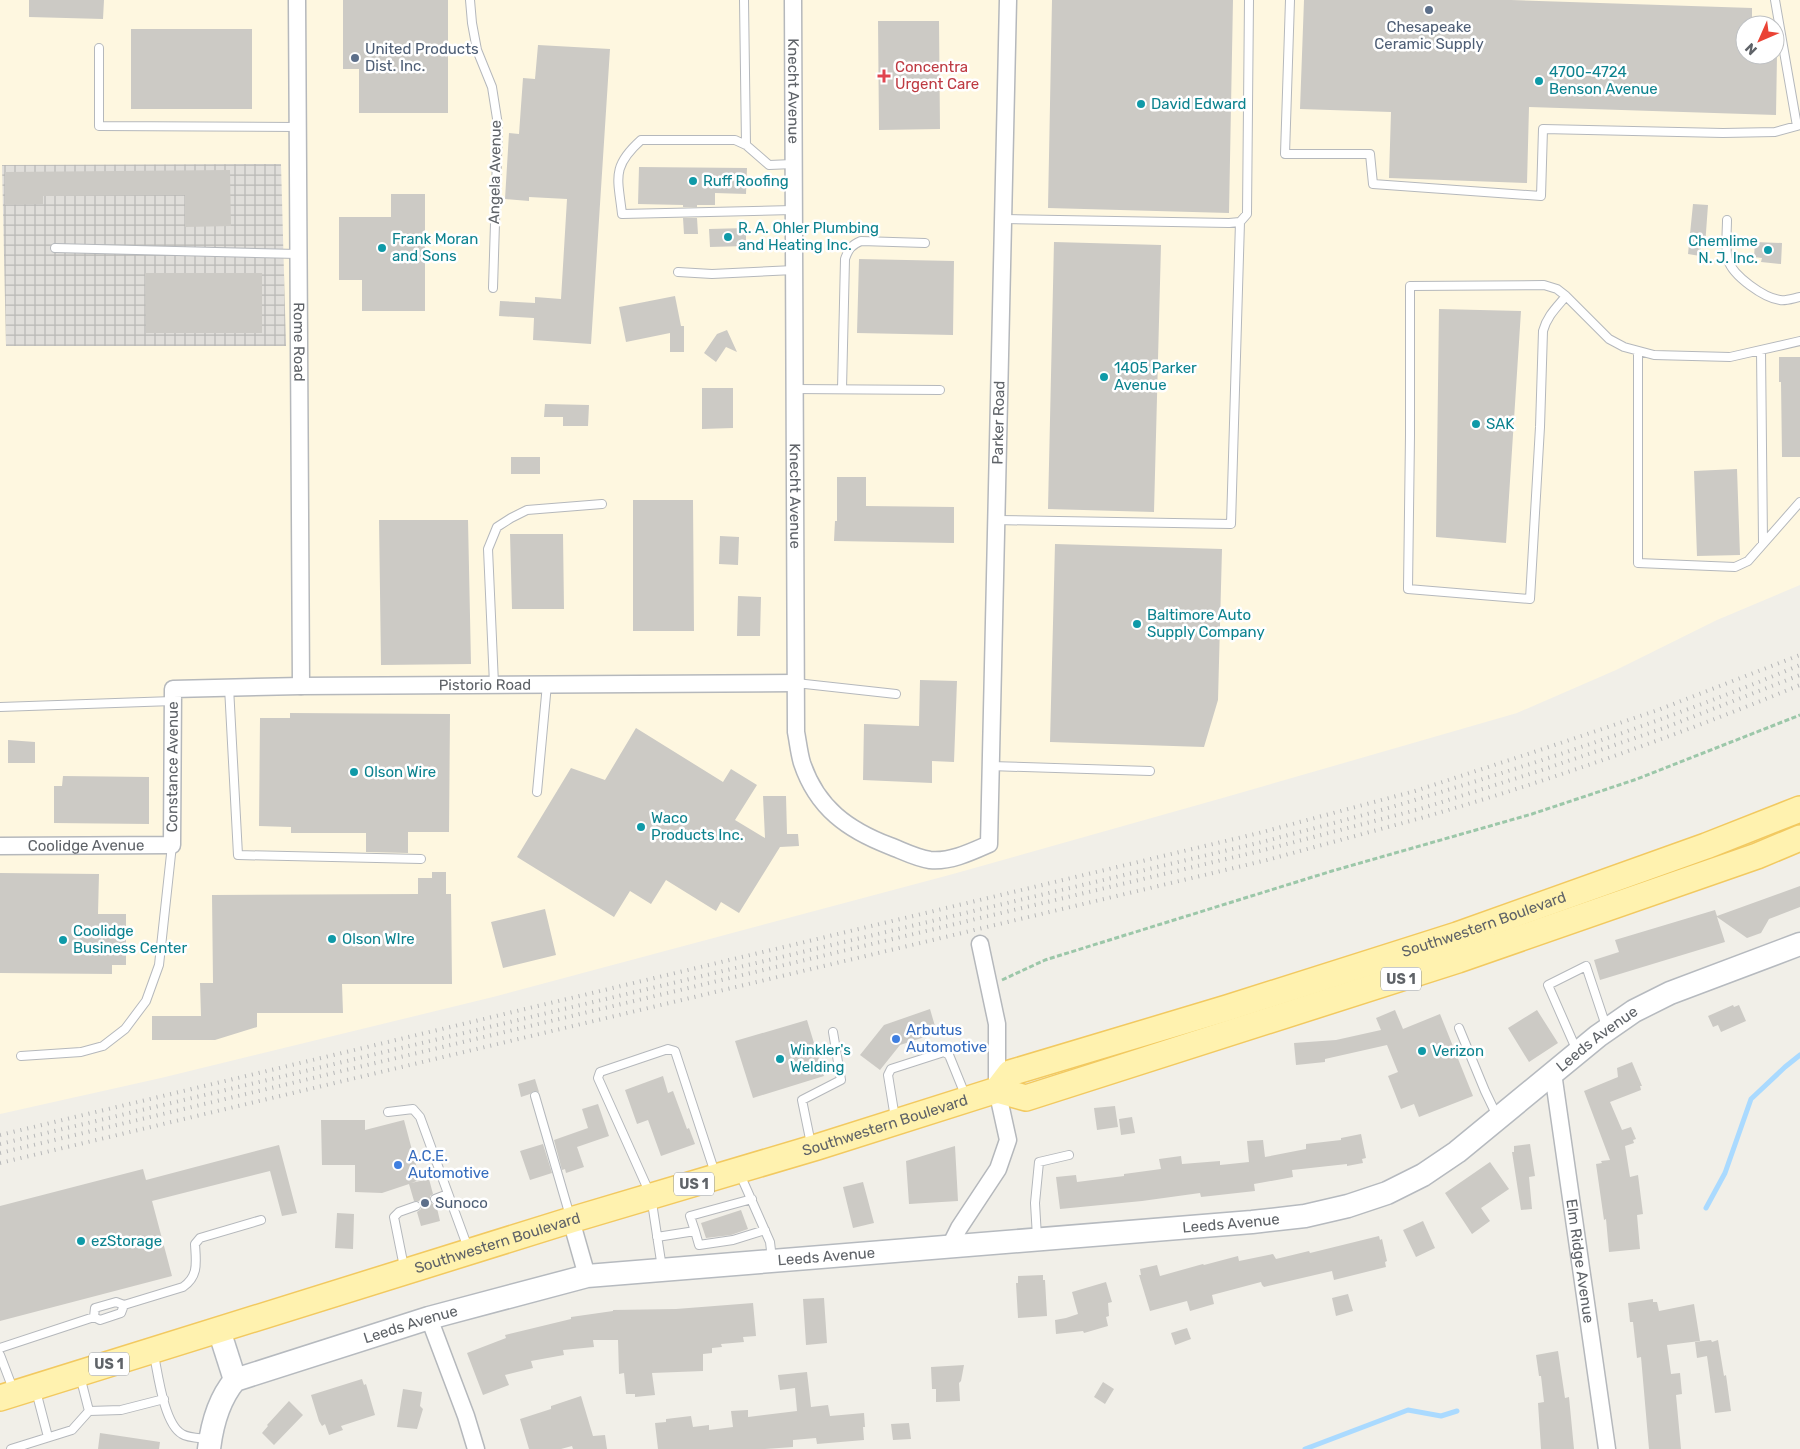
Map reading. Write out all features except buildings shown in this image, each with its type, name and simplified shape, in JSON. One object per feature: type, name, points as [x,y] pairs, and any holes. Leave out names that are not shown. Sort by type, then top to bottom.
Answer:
[{"type":"main road","name":"Southwestern Boulevard","points":[[997,1090],[1010,1072],[1227,1008],[1456,935],[1635,872],[1800,809]]},
{"type":"main road","name":"Southwestern Boulevard","points":[[17,1393],[571,1220],[728,1174],[997,1090],[1026,1098],[1458,960],[1757,856],[1800,838]]},
{"type":"street","name":"Rome Road","points":[[297,0],[300,686]]},
{"type":"street","name":"Knecht Avenue","points":[[793,0],[796,732],[802,762],[812,784],[826,806],[845,824],[865,837],[911,855],[930,860],[947,859],[989,844]]},
{"type":"street","name":"Parker Road","points":[[989,844],[1008,0]]},
{"type":"street","name":"Pistorio Road","points":[[173,695],[229,687],[796,683]]},
{"type":"street","name":"Constance Avenue","points":[[172,845],[173,695]]},
{"type":"street","name":"Coolidge Avenue","points":[[0,846],[172,845]]},
{"type":"street","points":[[950,1246],[959,1228],[998,1169],[1008,1140],[997,1090],[997,1024],[980,944]]},
{"type":"street","name":"Leeds Avenue","points":[[235,1380],[430,1318],[587,1276],[1252,1222],[1305,1216],[1348,1206],[1387,1193],[1423,1175],[1457,1152],[1553,1072],[1634,1011],[1670,993],[1800,944]]},
{"type":"street","name":"Elm Ridge Avenue","points":[[1553,1072],[1607,1449]]},
{"type":"street","points":[[571,1220],[587,1276]]},
{"type":"street","points":[[430,1318],[476,1449]]},
{"type":"street","points":[[210,1444],[218,1409],[225,1392],[235,1380],[219,1330]]},
{"type":"lane","name":"Angela Avenue","points":[[470,0],[478,50],[492,87],[498,125],[493,288]]},
{"type":"lane","points":[[744,0],[746,145]]},
{"type":"lane","points":[[996,520],[1231,524],[1240,222],[1247,214],[1249,0]]},
{"type":"lane","points":[[1290,0],[1285,154],[1370,154],[1373,184],[1541,196],[1543,129],[1724,134],[1775,132],[1798,126],[1775,0]]},
{"type":"lane","points":[[99,48],[99,126],[298,127]]},
{"type":"lane","points":[[793,164],[768,165],[746,145],[735,140],[641,140],[626,153],[617,173],[622,214],[794,210]]},
{"type":"lane","points":[[1003,218],[1240,222]]},
{"type":"lane","points":[[1727,220],[1728,260],[1734,269],[1748,283],[1764,294],[1782,300],[1800,297]]},
{"type":"lane","points":[[842,390],[845,260],[848,250],[860,241],[925,243]]},
{"type":"lane","points":[[55,248],[298,254]]},
{"type":"lane","points":[[678,272],[712,274],[794,270]]},
{"type":"lane","points":[[1566,296],[1549,315],[1543,331],[1540,427],[1530,599],[1408,590],[1410,286],[1544,285],[1557,289],[1566,296],[1609,339],[1624,347],[1654,355],[1730,357],[1800,341]]},
{"type":"lane","points":[[1761,350],[1764,543]]},
{"type":"lane","points":[[1638,351],[1638,563],[1735,567],[1748,561],[1800,502]]},
{"type":"lane","points":[[794,389],[940,390]]},
{"type":"lane","points":[[494,684],[488,549],[497,527],[527,510],[602,504]]},
{"type":"lane","points":[[796,683],[896,694]]},
{"type":"lane","points":[[536,792],[547,684]]},
{"type":"lane","points":[[229,687],[238,855],[421,859]]},
{"type":"lane","points":[[0,707],[173,695]]},
{"type":"lane","points":[[990,766],[1150,771]]},
{"type":"lane","points":[[21,1056],[81,1052],[103,1046],[125,1029],[146,1001],[159,965],[172,845]]},
{"type":"lane","points":[[1578,1053],[1548,985],[1586,966],[1608,1029]]},
{"type":"lane","points":[[1459,1028],[1484,1091],[1498,1118]]},
{"type":"lane","points":[[812,1148],[802,1100],[841,1080],[833,1032]]},
{"type":"lane","points":[[662,1269],[651,1196],[598,1078],[600,1072],[668,1049],[675,1051],[728,1174],[752,1199],[770,1242],[772,1260]]},
{"type":"lane","points":[[896,1122],[888,1075],[891,1070],[944,1052],[949,1055],[967,1100]]},
{"type":"lane","points":[[535,1096],[571,1220]]},
{"type":"lane","points":[[388,1112],[413,1109],[420,1117],[469,1252]]},
{"type":"lane","points":[[1037,1239],[1035,1203],[1039,1162],[1069,1155]]},
{"type":"lane","points":[[435,1199],[448,1194]]},
{"type":"lane","points":[[752,1199],[690,1216],[699,1245],[733,1240],[765,1230]]},
{"type":"lane","points":[[405,1272],[394,1217],[399,1212],[416,1206]]},
{"type":"lane","points":[[94,1317],[95,1308],[116,1302],[124,1305],[183,1287],[190,1282],[197,1266],[195,1244],[200,1238],[261,1220]]},
{"type":"lane","points":[[657,1237],[695,1231]]},
{"type":"lane","points":[[0,1348],[94,1317],[100,1320],[121,1313],[124,1305]]},
{"type":"lane","points":[[153,1350],[166,1408],[174,1428],[182,1435],[210,1444]]},
{"type":"lane","points":[[0,1355],[17,1393],[48,1438]]},
{"type":"lane","points":[[79,1374],[89,1411]]},
{"type":"lane","points":[[11,1449],[72,1430],[89,1411],[121,1410],[164,1399]]},
{"type":"path","points":[[989,986],[1044,960],[1332,871],[1532,814],[1610,788],[1800,716]]},
{"type":"shaded area","points":[[0,0],[1800,0],[1800,585],[1717,620],[1616,670],[1517,713],[953,874],[493,997],[161,1078],[0,1114]]},
{"type":"shaded area","points":[[281,164],[286,346],[6,346],[2,165]]},
{"type":"waterway","points":[[1706,1208],[1725,1173],[1751,1099],[1800,1055]]},
{"type":"waterway","points":[[1305,1449],[1408,1410],[1441,1416],[1457,1411]]},
{"type":"railway","points":[[0,1135],[1259,833],[1415,791],[1531,753],[1658,710],[1800,655]]},
{"type":"railway","points":[[0,1144],[1262,842],[1399,805],[1563,753],[1706,702],[1800,665]]},
{"type":"railway","points":[[0,1153],[1264,850],[1420,809],[1664,728],[1800,675]]},
{"type":"railway","points":[[0,1163],[1267,860],[1421,818],[1517,789],[1659,740],[1800,685]]},
{"type":"place","name":"Chesapeake Ceramic Supply","points":[[1429,10]]},
{"type":"place","name":"United Products Dist. Inc.","points":[[355,58]]},
{"type":"place","name":"Concentra Urgent Care","points":[[884,76]]},
{"type":"place","name":"4700-4724 Benson Avenue","points":[[1539,81]]},
{"type":"place","name":"David Edward","points":[[1141,104]]},
{"type":"place","name":"Ruff Roofing","points":[[693,181]]},
{"type":"place","name":"R. A. Ohler Plumbing and Heating Inc.","points":[[728,237]]},
{"type":"place","name":"Frank Moran and Sons","points":[[382,248]]},
{"type":"place","name":"Chemlime N. J. Inc.","points":[[1768,250]]},
{"type":"place","name":"1405 Parker Avenue","points":[[1104,377]]},
{"type":"place","name":"SAK","points":[[1476,424]]},
{"type":"place","name":"Baltimore Auto Supply Company","points":[[1137,624]]},
{"type":"place","name":"Olson Wire","points":[[354,772]]},
{"type":"place","name":"Waco Products Inc.","points":[[641,827]]},
{"type":"place","name":"Olson WIre","points":[[332,939]]},
{"type":"place","name":"Coolidge Business Center","points":[[63,940]]},
{"type":"place","name":"Arbutus Automotive","points":[[896,1039]]},
{"type":"place","name":"Verizon","points":[[1422,1051]]},
{"type":"place","name":"Winkler's Welding","points":[[780,1059]]},
{"type":"place","name":"A.C.E. Automotive","points":[[398,1165]]},
{"type":"place","name":"Sunoco","points":[[425,1203]]},
{"type":"place","name":"ezStorage","points":[[81,1241]]}]
